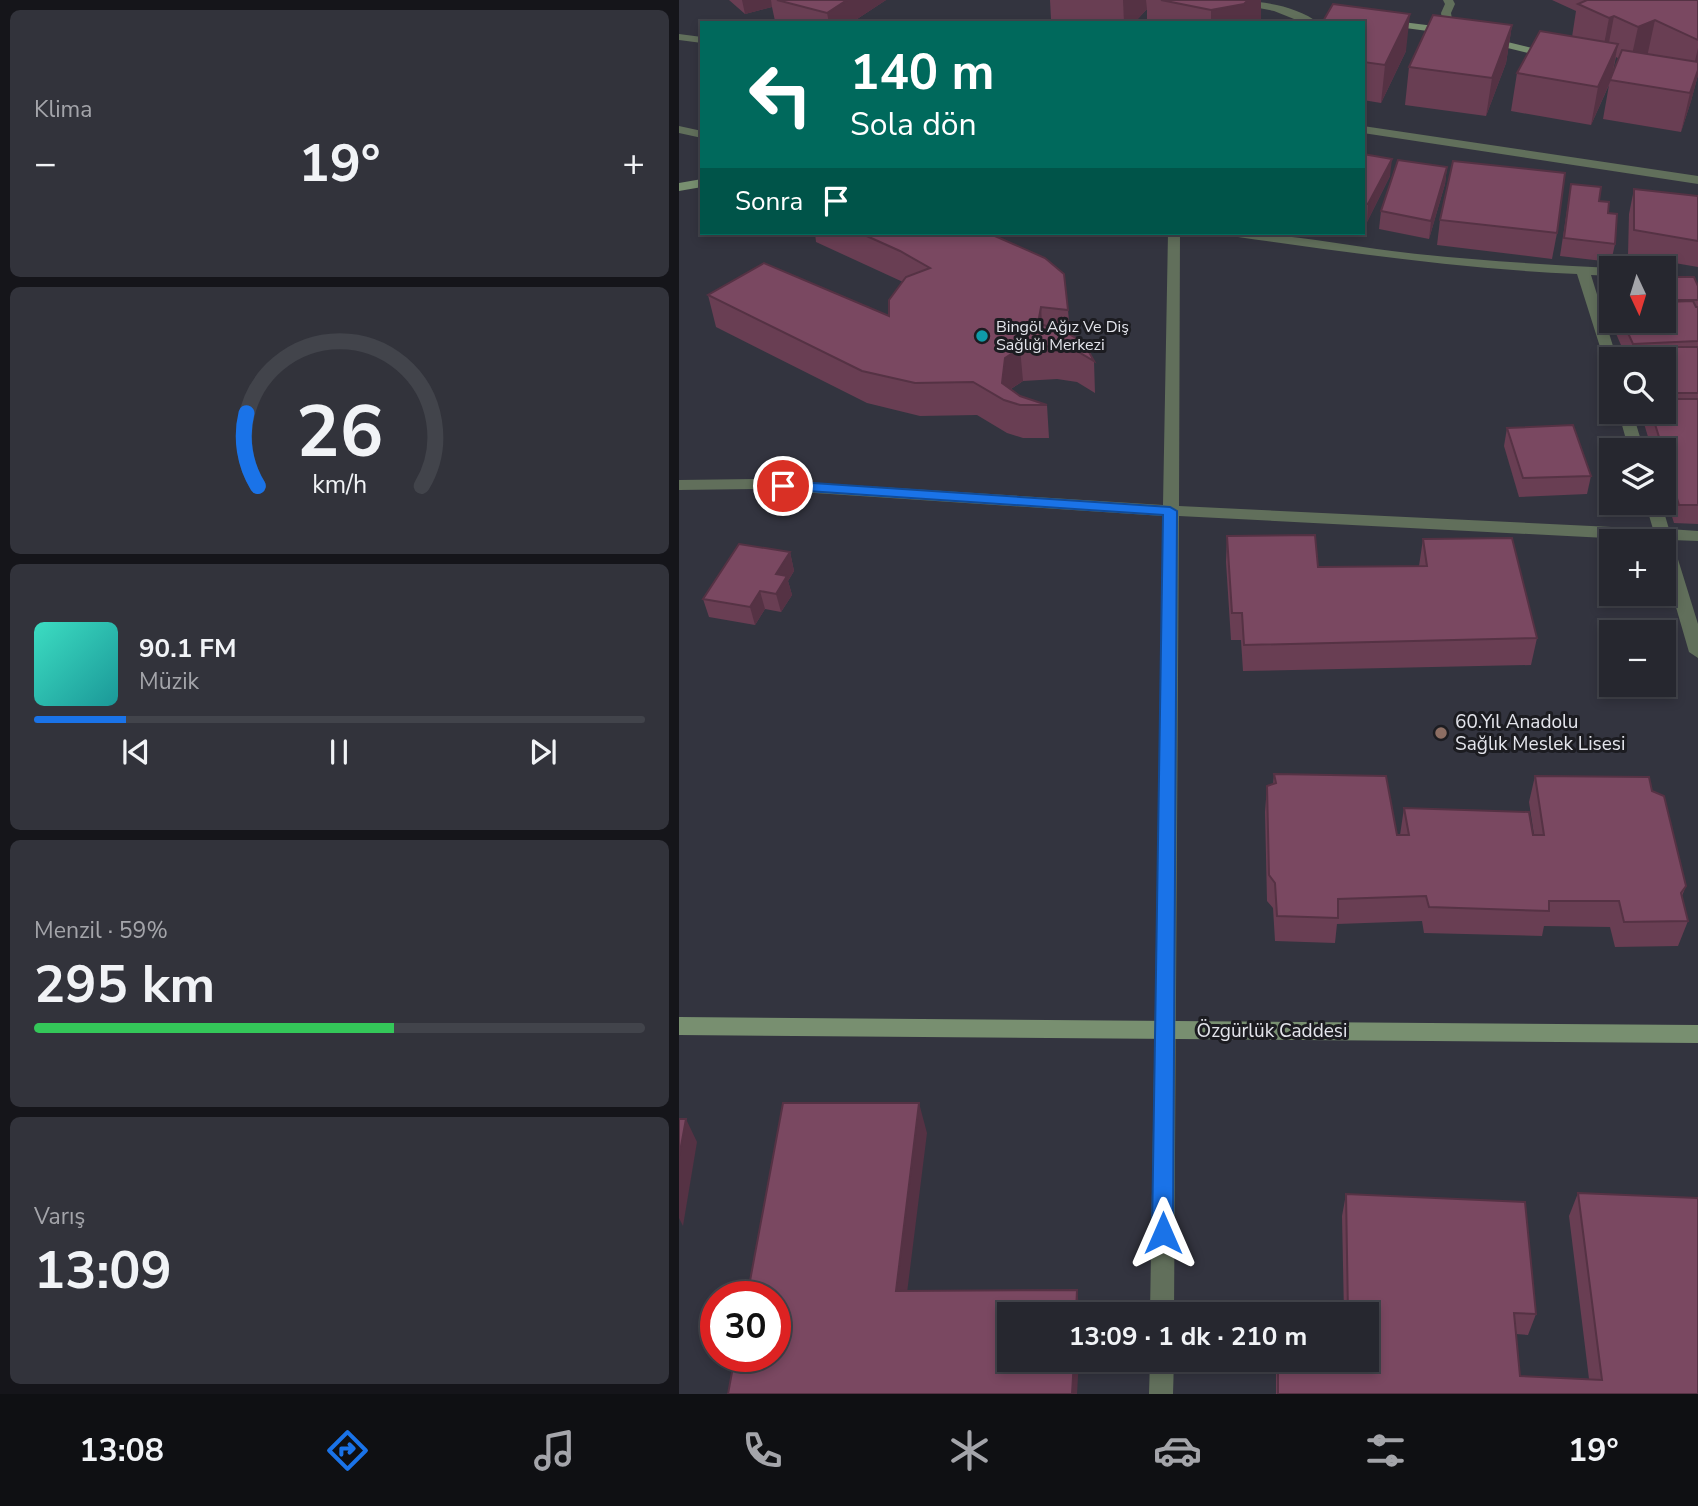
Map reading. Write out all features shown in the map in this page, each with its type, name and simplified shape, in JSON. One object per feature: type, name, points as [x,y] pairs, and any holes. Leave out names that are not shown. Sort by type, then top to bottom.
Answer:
[{"type":"street","points":[[1222,0],[1276,8],[1309,21]]},
{"type":"street","points":[[1448,0],[1450,4],[1446,13],[1449,31]]},
{"type":"street","points":[[1371,21],[1463,34]]},
{"type":"street","points":[[679,37],[700,40]]},
{"type":"street","points":[[1476,37],[1571,60]]},
{"type":"street","points":[[679,129],[700,134]]},
{"type":"street","points":[[1365,129],[1698,180]]},
{"type":"street","points":[[679,187],[700,183]]},
{"type":"street","points":[[1162,1302],[1174,235]]},
{"type":"street","points":[[1265,235],[1320,239],[1509,267],[1599,272]]},
{"type":"street","points":[[1583,271],[1606,347]]},
{"type":"street","points":[[679,485],[755,484],[1170,511],[1599,534]]},
{"type":"street","points":[[1676,537],[1698,536]]},
{"type":"street","points":[[1676,580],[1698,652]]},
{"type":"street","name":"Özgürlük Caddesi","points":[[679,1026],[1698,1034]]},
{"type":"street","points":[[1161,1372],[1161,1394]]},
{"type":"building","points":[[777,0],[847,0],[827,13]]},
{"type":"building","points":[[1161,0],[1248,0],[1244,4],[1211,10]]},
{"type":"building","points":[[1587,0],[1698,0],[1698,40],[1655,20],[1638,27],[1578,4]]},
{"type":"building","points":[[1333,4],[1410,14],[1385,65],[1365,62],[1365,21],[1323,21]]},
{"type":"building","points":[[1433,15],[1512,25],[1492,78],[1409,67]]},
{"type":"building","points":[[1540,31],[1618,44],[1598,87],[1517,73]]},
{"type":"building","points":[[1622,50],[1698,62],[1690,93],[1610,80]]},
{"type":"building","points":[[1365,154],[1392,159],[1368,204],[1365,203]]},
{"type":"building","points":[[1398,160],[1447,167],[1431,221],[1381,211]]},
{"type":"building","points":[[1453,161],[1565,173],[1557,233],[1440,220]]},
{"type":"building","points":[[1571,184],[1601,187],[1599,201],[1609,202],[1608,213],[1617,214],[1615,244],[1564,238]]},
{"type":"building","points":[[1634,189],[1698,196],[1698,241],[1634,230]]},
{"type":"building","name":"Bingöl Ağız Ve Diş Sağlığı Merkezi","points":[[864,235],[993,235],[1045,258],[1064,274],[1068,310],[1041,307],[1038,323],[1069,334],[1084,343],[1094,361],[1075,350],[1054,346],[1020,348],[1005,358],[1002,383],[1020,396],[1047,405],[1020,405],[1004,400],[973,382],[915,383],[862,371],[708,295],[764,263],[889,316],[889,300],[906,277],[930,268]]},
{"type":"building","points":[[1677,277],[1694,277],[1698,286],[1698,300],[1677,300]]},
{"type":"building","points":[[1693,301],[1698,307],[1698,341],[1633,344],[1628,333],[1676,333],[1677,302]]},
{"type":"building","points":[[1676,347],[1698,347],[1698,393],[1676,393]]},
{"type":"building","points":[[1676,399],[1698,399],[1698,505],[1679,505],[1676,495],[1676,438],[1659,438],[1655,424],[1676,424]]},
{"type":"building","points":[[1573,425],[1591,476],[1523,478],[1507,428]]},
{"type":"building","points":[[1315,535],[1318,567],[1427,566],[1423,539],[1512,538],[1537,638],[1244,645],[1242,613],[1232,613],[1227,536]]},
{"type":"building","points":[[739,544],[790,552],[776,574],[787,576],[776,594],[760,591],[750,607],[703,599]]},
{"type":"building","points":[[1274,774],[1386,776],[1397,835],[1409,835],[1404,808],[1529,812],[1533,835],[1544,835],[1535,776],[1649,777],[1652,791],[1664,796],[1686,886],[1681,893],[1688,921],[1624,922],[1619,901],[1549,901],[1549,911],[1429,907],[1426,896],[1338,899],[1338,918],[1277,916],[1275,883],[1269,875],[1267,786],[1276,783]]},
{"type":"building","points":[[783,1103],[919,1103],[896,1291],[1077,1290],[1076,1302],[997,1302],[997,1372],[1073,1372],[1072,1394],[728,1394],[732,1372],[791,1372],[791,1281],[750,1281]]},
{"type":"building","points":[[679,1119],[686,1119],[679,1157]]},
{"type":"building","points":[[1578,1193],[1698,1198],[1698,1394],[1278,1394],[1278,1372],[1379,1372],[1379,1302],[1348,1302],[1346,1194],[1525,1202],[1536,1314],[1514,1313],[1520,1376],[1602,1380]]},
{"type":"place","name":"Bingöl Ağız Ve Diş Sağlığı Merkezi","points":[[982,336]]},
{"type":"place","name":"60.Yıl Anadolu Sağlık Meslek Lisesi","points":[[1441,733]]},
{"type":"route","points":[[783,486],[1170,511],[1163,1233]]}]
